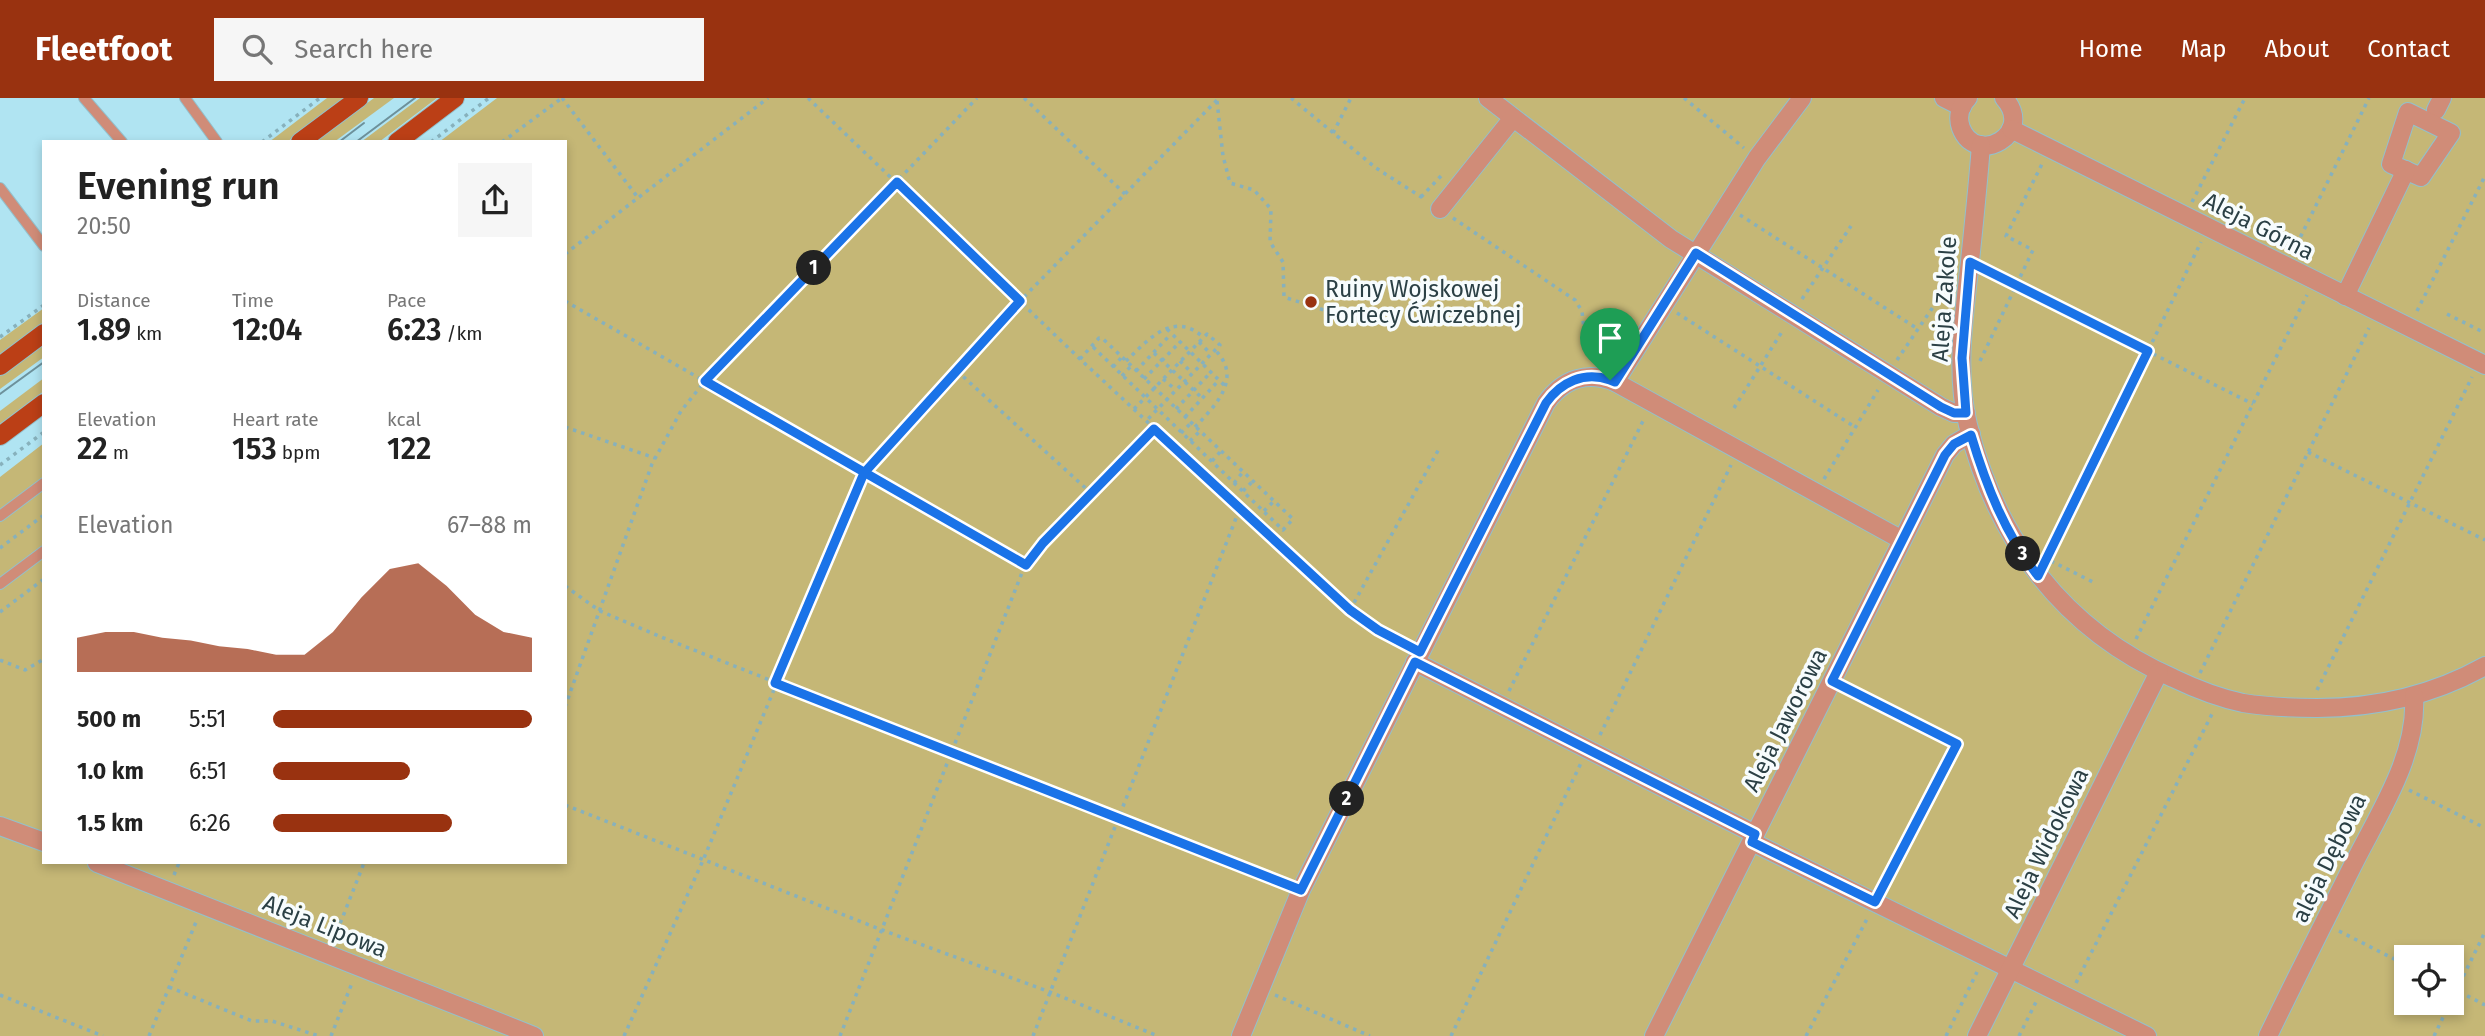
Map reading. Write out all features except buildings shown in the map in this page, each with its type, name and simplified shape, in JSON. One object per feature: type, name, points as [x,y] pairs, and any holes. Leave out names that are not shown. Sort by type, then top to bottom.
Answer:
[{"type":"main road","points":[[303,140],[359,98]]},
{"type":"main road","points":[[400,140],[455,98]]},
{"type":"main road","points":[[0,366],[42,334]]},
{"type":"main road","points":[[0,436],[42,405]]},
{"type":"street","points":[[1488,98],[1671,239],[1941,407],[1954,413],[1966,413]]},
{"type":"street","points":[[1612,381],[1757,158],[1802,98]]},
{"type":"street","points":[[1944,98],[1965,102],[1959,120],[1963,133],[1971,141],[1981,145],[1993,145],[2001,141],[2011,129],[2013,113],[2004,98]]},
{"type":"street","points":[[1440,209],[1513,118]]},
{"type":"street","name":"Aleja Górna","points":[[2011,129],[2482,364]]},
{"type":"street","name":"Aleja Zakole","points":[[1981,145],[1962,358],[1966,413],[1995,505],[2036,573],[2070,610],[2099,635],[2159,672],[2220,697],[2273,707],[2354,706],[2414,696],[2485,666]]},
{"type":"street","points":[[2345,296],[2406,170]]},
{"type":"street","points":[[1241,1036],[1301,890],[1546,403],[1560,387],[1570,381],[1588,377],[1612,381],[1902,540]]},
{"type":"street","name":"Aleja Jaworowa","points":[[1654,1036],[1945,455],[1954,444],[1971,435]]},
{"type":"street","points":[[1417,657],[1502,706],[1875,902],[2147,1036]]},
{"type":"street","name":"Aleja Widokowa","points":[[1978,1036],[2159,672]]},
{"type":"street","name":"aleja Dębowa","points":[[2268,1036],[2394,783],[2411,736],[2414,696]]},
{"type":"street","points":[[0,826],[42,841]]},
{"type":"street","name":"Aleja Lipowa","points":[[100,864],[534,1036]]},
{"type":"lane","points":[[84,98],[120,140]]},
{"type":"lane","points":[[185,98],[216,140]]},
{"type":"lane","points":[[0,188],[42,243]]},
{"type":"lane","points":[[0,516],[42,484]]},
{"type":"lane","points":[[0,584],[42,552]]},
{"type":"path","points":[[265,140],[320,98]]},
{"type":"path","points":[[434,140],[489,98]]},
{"type":"path","points":[[505,140],[562,98],[639,199]]},
{"type":"path","points":[[567,253],[768,98]]},
{"type":"path","points":[[567,702],[655,458],[681,411],[705,381],[977,98]]},
{"type":"path","points":[[1024,98],[1125,194]]},
{"type":"path","points":[[1291,98],[1376,168],[1575,300],[1582,311],[1588,346],[1612,381]]},
{"type":"path","points":[[1333,133],[1351,98]]},
{"type":"path","points":[[1684,98],[1757,158]]},
{"type":"path","points":[[2185,216],[2245,98]]},
{"type":"path","points":[[2286,267],[2369,98]]},
{"type":"path","points":[[810,99],[1080,359],[1350,610],[1417,657]]},
{"type":"path","points":[[624,1036],[704,858],[864,473],[1020,301],[1218,99]]},
{"type":"path","points":[[1218,99],[1223,156],[1230,183],[1254,190],[1270,209],[1270,242],[1283,262],[1284,297],[1333,313]]},
{"type":"path","points":[[1979,363],[2033,250],[2006,236],[2050,149]]},
{"type":"path","points":[[2409,328],[2485,176]]},
{"type":"path","points":[[1727,206],[1918,330]]},
{"type":"path","points":[[2094,582],[2046,559],[2208,228]]},
{"type":"path","points":[[1970,262],[2253,404]]},
{"type":"path","points":[[2134,642],[2314,281]]},
{"type":"path","points":[[567,302],[1026,565]]},
{"type":"path","points":[[1664,304],[1856,427]]},
{"type":"path","points":[[0,337],[42,306]]},
{"type":"path","points":[[2199,674],[2377,312]]},
{"type":"path","points":[[2447,314],[2485,333]]},
{"type":"path","points":[[1126,361],[1147,340],[1167,329],[1184,326],[1193,328],[1203,337]]},
{"type":"path","points":[[1167,329],[1225,386]]},
{"type":"path","points":[[1136,371],[1172,334]]},
{"type":"path","points":[[1134,409],[1207,334],[1220,345],[1146,421]]},
{"type":"path","points":[[1080,359],[1091,346],[1099,338],[1102,338],[1293,519],[1283,530],[1091,346]]},
{"type":"path","points":[[1144,379],[1180,342]]},
{"type":"path","points":[[1195,427],[1211,410],[1225,386],[1228,370],[1221,356],[1199,342]]},
{"type":"path","points":[[1154,353],[1202,398]]},
{"type":"path","points":[[1113,367],[1122,357]]},
{"type":"path","points":[[1180,361],[1192,373]]},
{"type":"path","points":[[2308,708],[2482,364]]},
{"type":"path","points":[[1122,376],[1131,366]]},
{"type":"path","points":[[957,371],[1091,494]]},
{"type":"path","points":[[1176,409],[1211,372]]},
{"type":"path","points":[[1163,379],[1176,390]]},
{"type":"path","points":[[1185,417],[1219,380]]},
{"type":"path","points":[[1502,706],[1653,403]]},
{"type":"path","points":[[1181,433],[1191,423]]},
{"type":"path","points":[[567,428],[655,458]]},
{"type":"path","points":[[839,1036],[1026,565],[1043,543],[1154,429]]},
{"type":"path","points":[[1190,441],[1200,431]]},
{"type":"path","points":[[0,465],[42,434]]},
{"type":"path","points":[[1350,610],[1440,447]]},
{"type":"path","points":[[1451,1036],[1738,450]]},
{"type":"path","points":[[1212,461],[1221,451]]},
{"type":"path","points":[[2308,452],[2485,541]]},
{"type":"path","points":[[1234,483],[1243,472]]},
{"type":"path","points":[[1243,491],[1253,481]]},
{"type":"path","points":[[1264,512],[1274,501]]},
{"type":"path","points":[[1033,1036],[1240,508]]},
{"type":"path","points":[[0,548],[42,516]]},
{"type":"path","points":[[0,612],[42,580]]},
{"type":"path","points":[[567,587],[600,611],[775,683],[1301,890]]},
{"type":"path","points":[[0,660],[25,670],[42,660]]},
{"type":"path","points":[[1807,1036],[1957,744],[1832,681]]},
{"type":"path","points":[[2069,997],[2220,697]]},
{"type":"path","points":[[2394,783],[2485,828]]},
{"type":"path","points":[[567,806],[1158,1036]]},
{"type":"path","points":[[328,954],[364,864]]},
{"type":"path","points":[[149,1036],[204,904]]},
{"type":"path","points":[[2324,923],[2394,959]]},
{"type":"path","points":[[2464,971],[2485,932]]},
{"type":"path","points":[[1946,1036],[1985,956]]},
{"type":"path","points":[[331,1036],[359,966]]},
{"type":"path","points":[[169,986],[252,1021],[272,1021],[318,1036]]},
{"type":"path","points":[[2019,1036],[2044,986]]},
{"type":"path","points":[[1261,988],[1370,1036]]},
{"type":"path","points":[[2464,994],[2485,1004]]},
{"type":"path","points":[[0,995],[103,1036]]},
{"type":"path","points":[[2434,1036],[2444,1015]]},
{"type":"shaded area","points":[[327,98],[345,98],[290,140],[272,140]]},
{"type":"shaded area","points":[[374,98],[394,98],[337,140],[318,140]]},
{"type":"shaded area","points":[[420,98],[437,98],[382,140],[364,140]]},
{"type":"shaded area","points":[[497,98],[2485,98],[2485,1036],[0,1036],[0,477],[42,445],[42,864],[567,864],[567,140],[442,140]]},
{"type":"shaded area","points":[[42,309],[42,324],[0,355],[0,340]]},
{"type":"shaded area","points":[[42,345],[42,358],[0,389],[0,376]]},
{"type":"shaded area","points":[[42,380],[42,392],[0,424],[0,411]]},
{"type":"tram line","points":[[359,140],[415,98]]},
{"type":"tram line","points":[[342,140],[364,123]]},
{"type":"tram line","points":[[0,394],[42,363]]},
{"type":"place","name":"Ruiny Wojskowej Fortecy Ćwiczebnej","points":[[1311,302]]},
{"type":"route","points":[[1610,380],[1580,377],[1560,387],[1546,403],[1420,652],[1378,630],[1350,610],[1154,429],[1043,543],[1026,565],[864,473],[705,381],[897,182],[1020,301],[864,473],[775,683],[1301,890],[1415,662],[1755,834],[1752,842],[1875,902],[1957,744],[1832,681],[1945,455],[1961,439],[1971,435],[1995,505],[2038,576],[2148,351],[1970,262],[1962,358],[1966,413],[1954,413],[1696,253],[1615,382],[1610,380]]}]
